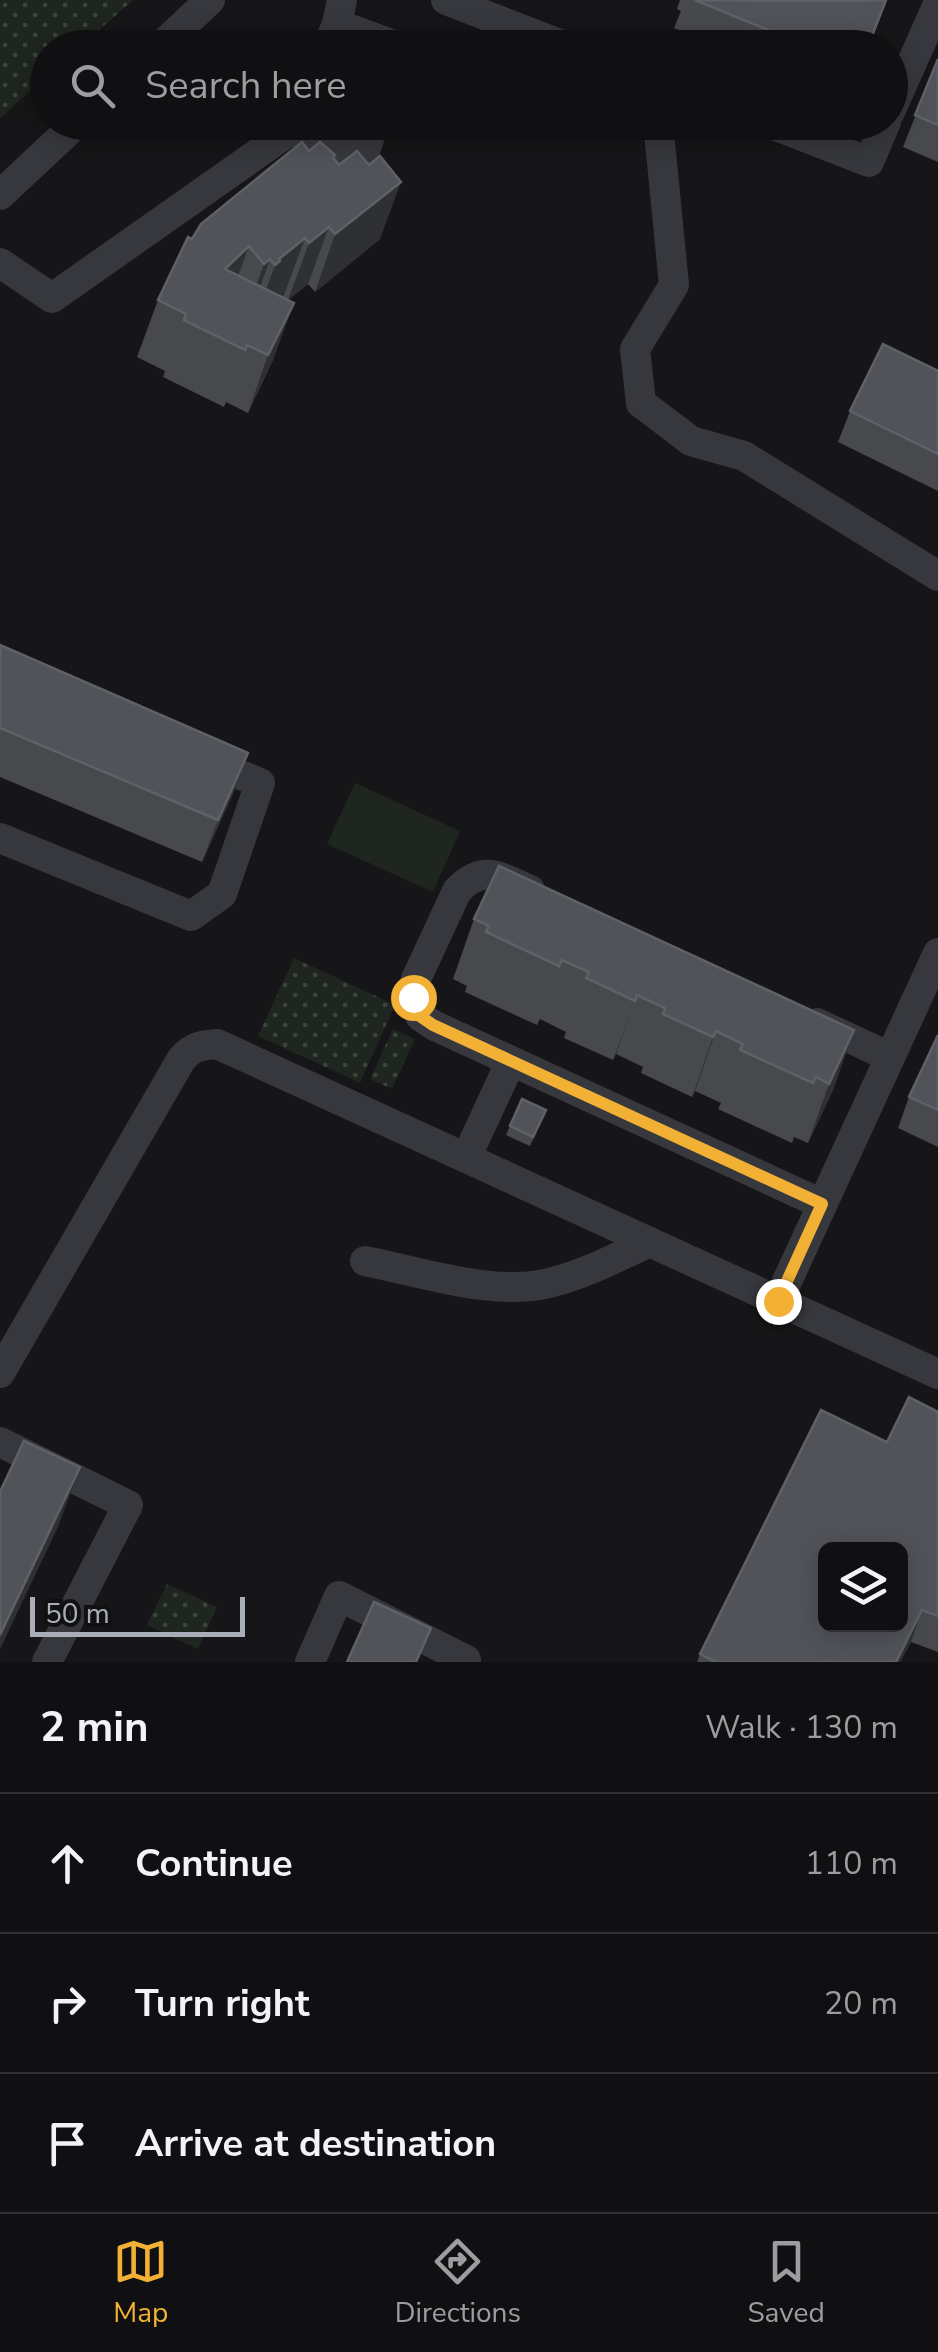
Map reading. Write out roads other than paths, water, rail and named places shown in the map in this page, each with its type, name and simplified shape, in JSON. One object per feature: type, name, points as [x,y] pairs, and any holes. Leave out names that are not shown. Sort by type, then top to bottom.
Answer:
[{"type":"street","points":[[178,30],[210,0]]},
{"type":"street","points":[[446,0],[524,30]]},
{"type":"street","points":[[908,69],[936,2]]},
{"type":"street","points":[[0,196],[59,140]]},
{"type":"street","points":[[0,262],[52,298],[272,140]]},
{"type":"street","points":[[325,140],[363,156],[369,140]]},
{"type":"street","points":[[660,140],[674,285],[635,349],[641,403],[692,442],[744,456],[938,576]]},
{"type":"street","points":[[812,140],[869,162],[878,140]]},
{"type":"street","points":[[0,838],[191,916],[222,894],[260,783],[174,747]]},
{"type":"street","points":[[551,900],[498,875],[482,874],[467,879],[457,890],[416,979],[413,997],[420,1016],[822,1204]]},
{"type":"street","points":[[778,1301],[938,952]]},
{"type":"street","points":[[783,1007],[890,1057]]},
{"type":"street","points":[[0,1373],[188,1050],[217,1044],[938,1374]]},
{"type":"street","points":[[466,1158],[511,1061]]},
{"type":"street","points":[[365,1261],[494,1288],[546,1284],[650,1242]]},
{"type":"street","points":[[0,1442],[128,1505],[48,1662]]},
{"type":"street","points":[[310,1662],[339,1596],[465,1662]]}]
